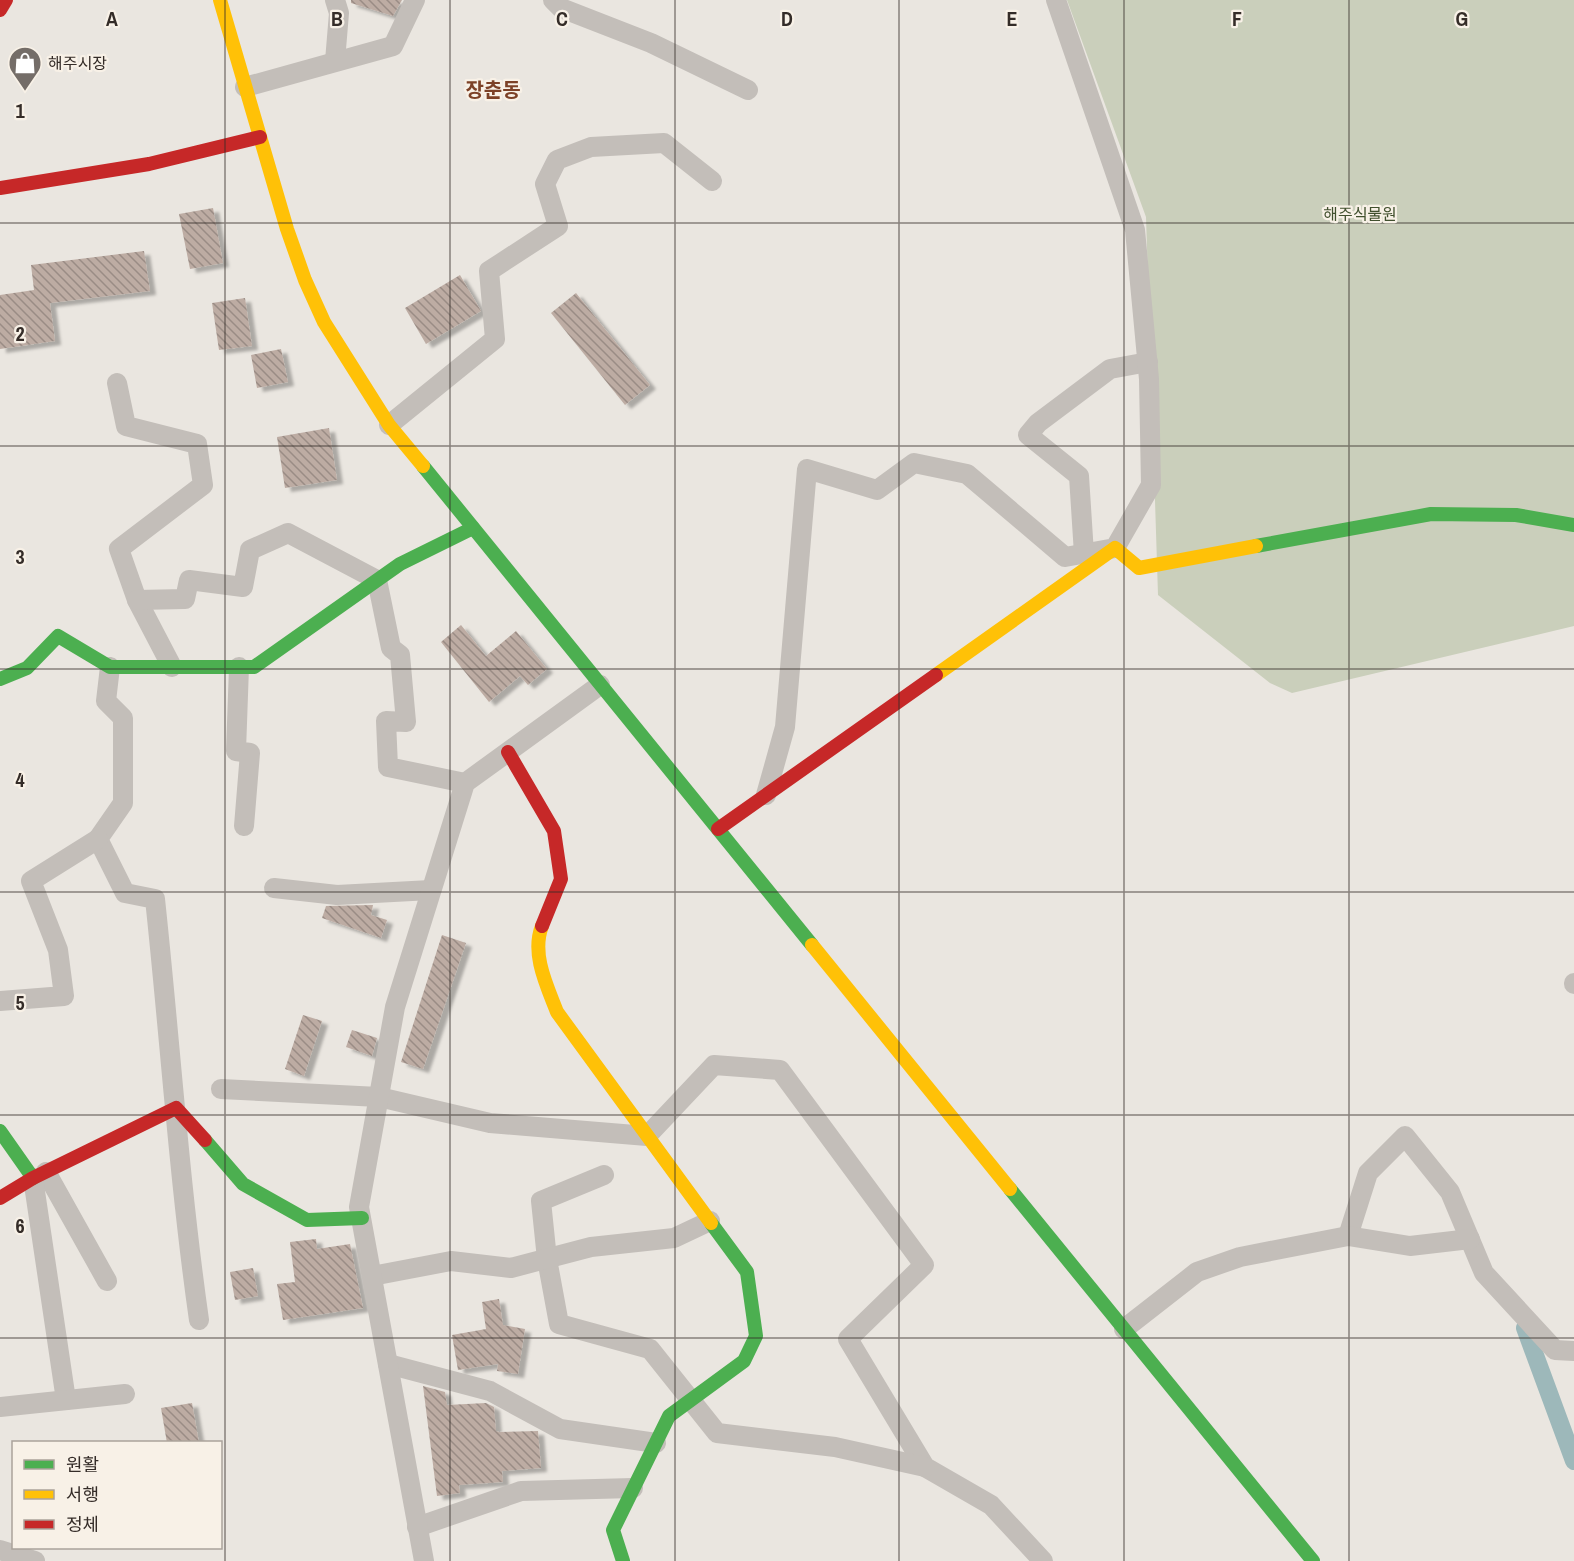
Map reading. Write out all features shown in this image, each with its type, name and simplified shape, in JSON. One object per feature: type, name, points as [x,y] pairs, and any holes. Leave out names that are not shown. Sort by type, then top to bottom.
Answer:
[{"type":"street","points":[[0,10],[6,0]]},
{"type":"street","points":[[220,0],[305,280],[324,322],[389,425],[1313,1561]]},
{"type":"street","points":[[335,0],[339,13],[335,61]]},
{"type":"street","points":[[245,87],[393,46],[415,0]]},
{"type":"street","points":[[553,0],[561,8],[651,43],[748,90]]},
{"type":"street","points":[[718,829],[1115,548],[1151,485],[1148,362],[1135,230],[1056,0]]},
{"type":"street","points":[[0,188],[149,164],[260,137]]},
{"type":"street","points":[[389,425],[495,339],[489,271],[558,226],[545,184],[557,160],[591,147],[664,142],[712,181]]},
{"type":"street","points":[[1084,554],[1079,476],[1028,435],[1038,423],[1110,369],[1148,362]]},
{"type":"street","points":[[117,383],[126,426],[197,444],[203,485],[119,549],[137,600],[172,667]]},
{"type":"street","points":[[766,795],[785,727],[807,469],[877,490],[914,463],[967,474],[1065,557],[1115,548]]},
{"type":"street","points":[[1115,548],[1139,568],[1431,514],[1515,516],[1574,525]]},
{"type":"street","points":[[0,679],[27,668],[58,636],[110,667],[254,667],[400,564],[473,528]]},
{"type":"street","points":[[137,600],[185,599],[189,580],[243,587],[249,550],[288,533],[377,580]]},
{"type":"street","points":[[377,580],[391,648],[400,655],[406,722],[386,721],[388,766],[465,783]]},
{"type":"street","points":[[0,1001],[64,996],[58,950],[31,881],[98,839],[123,803],[123,718],[106,701],[110,667]]},
{"type":"street","points":[[239,667],[236,751],[250,753],[244,826]]},
{"type":"street","points":[[424,1561],[359,1207],[395,1007],[465,783],[600,685]]},
{"type":"street","points":[[508,752],[554,831],[561,879],[538,937],[542,974],[557,1012],[747,1272],[756,1336],[744,1361],[669,1416],[613,1530],[623,1561]]},
{"type":"street","points":[[98,839],[125,893],[155,899],[176,1108],[183,1205],[199,1320]]},
{"type":"street","points":[[274,888],[337,895],[431,890]]},
{"type":"street","points":[[647,1136],[714,1065],[780,1070],[924,1265],[848,1339],[925,1467]]},
{"type":"street","points":[[221,1089],[379,1098],[490,1123],[647,1136]]},
{"type":"street","points":[[0,1198],[40,1175],[176,1108]]},
{"type":"street","points":[[176,1108],[243,1184],[308,1220],[362,1218]]},
{"type":"street","points":[[0,1131],[40,1175],[106,1281]]},
{"type":"street","points":[[1348,1236],[1368,1173],[1405,1136],[1450,1192],[1484,1273],[1555,1350],[1574,1351]]},
{"type":"street","points":[[40,1175],[66,1400]]},
{"type":"street","points":[[604,1175],[541,1201],[547,1259],[559,1324],[650,1349],[717,1433],[835,1447],[925,1467],[991,1505],[1043,1561]]},
{"type":"street","points":[[372,1276],[451,1261],[511,1268],[591,1247],[674,1238],[710,1221]]},
{"type":"street","points":[[1124,1329],[1197,1272],[1240,1257],[1348,1236],[1410,1246],[1470,1239]]},
{"type":"street","points":[[388,1364],[490,1391],[560,1429],[656,1443]]},
{"type":"street","points":[[0,1407],[125,1394]]},
{"type":"street","points":[[417,1527],[521,1491],[633,1488]]},
{"type":"street","points":[[0,1550],[34,1561]]},
{"type":"green space","name":"해주식물원","points":[[1067,0],[1574,0],[1574,626],[1292,693],[1270,683],[1158,595],[1146,217]]},
{"type":"building","points":[[351,0],[402,0],[393,16],[351,3]]},
{"type":"building","points":[[213,208],[223,263],[190,269],[179,214]]},
{"type":"building","points":[[144,251],[150,291],[50,303],[55,341],[0,349],[0,295],[34,290],[31,265]]},
{"type":"building","points":[[460,275],[481,311],[426,344],[405,308]]},
{"type":"building","points":[[576,293],[650,385],[625,405],[551,313]]},
{"type":"building","points":[[245,298],[252,346],[219,350],[212,303]]},
{"type":"building","points":[[281,349],[288,382],[257,388],[251,355]]},
{"type":"building","points":[[329,428],[337,480],[285,488],[277,437]]},
{"type":"building","points":[[461,625],[486,656],[516,631],[547,669],[528,685],[520,676],[489,702],[441,642]]},
{"type":"building","points":[[373,905],[371,915],[387,920],[381,938],[322,918],[326,906]]},
{"type":"building","points":[[442,935],[466,943],[423,1069],[401,1062]]},
{"type":"building","points":[[303,1015],[322,1021],[304,1076],[285,1069]]},
{"type":"building","points":[[352,1030],[377,1038],[372,1056],[346,1047]]},
{"type":"building","points":[[316,1239],[317,1249],[350,1244],[363,1308],[283,1320],[277,1284],[295,1282],[290,1242]]},
{"type":"building","points":[[253,1268],[258,1296],[235,1300],[230,1272]]},
{"type":"building","points":[[499,1299],[503,1325],[525,1329],[518,1374],[497,1371],[498,1364],[458,1370],[452,1335],[486,1329],[482,1302]]},
{"type":"building","points":[[423,1386],[445,1392],[447,1405],[486,1403],[494,1407],[496,1431],[538,1431],[541,1468],[502,1471],[503,1482],[459,1485],[460,1493],[437,1496]]},
{"type":"building","points":[[192,1403],[199,1441],[167,1441],[161,1408]]},
{"type":"waterway","points":[[1525,1328],[1574,1461]]},
{"type":"traffic: fast","points":[[423,466],[812,945]]},
{"type":"traffic: fast","points":[[1256,546],[1431,514],[1516,515],[1574,525]]},
{"type":"traffic: fast","points":[[0,679],[27,668],[58,636],[110,667],[254,667],[400,564],[473,528]]},
{"type":"traffic: fast","points":[[0,1131],[33,1178]]},
{"type":"traffic: fast","points":[[205,1140],[243,1184],[307,1220],[362,1218]]},
{"type":"traffic: fast","points":[[1010,1189],[1313,1561]]},
{"type":"traffic: fast","points":[[623,1561],[613,1530],[669,1416],[744,1361],[756,1336],[747,1272],[711,1223]]},
{"type":"traffic: slow","points":[[220,0],[287,229],[305,280],[324,322],[389,425],[423,466]]},
{"type":"traffic: slow","points":[[936,675],[1115,548],[1139,568],[1256,546]]},
{"type":"traffic: slow","points":[[542,926],[539,937],[539,959],[557,1012],[711,1223]]},
{"type":"traffic: slow","points":[[812,945],[1010,1189]]},
{"type":"traffic: jam","points":[[0,10],[6,0]]},
{"type":"traffic: jam","points":[[0,188],[149,164],[260,137]]},
{"type":"traffic: jam","points":[[718,829],[936,675]]},
{"type":"traffic: jam","points":[[508,752],[554,831],[561,879],[542,926]]},
{"type":"traffic: jam","points":[[0,1198],[33,1178],[176,1108],[205,1140]]},
{"type":"place","name":"해주시장","points":[[25,92]]},
{"type":"district","name":"장춘동","points":[[493,89]]}]
